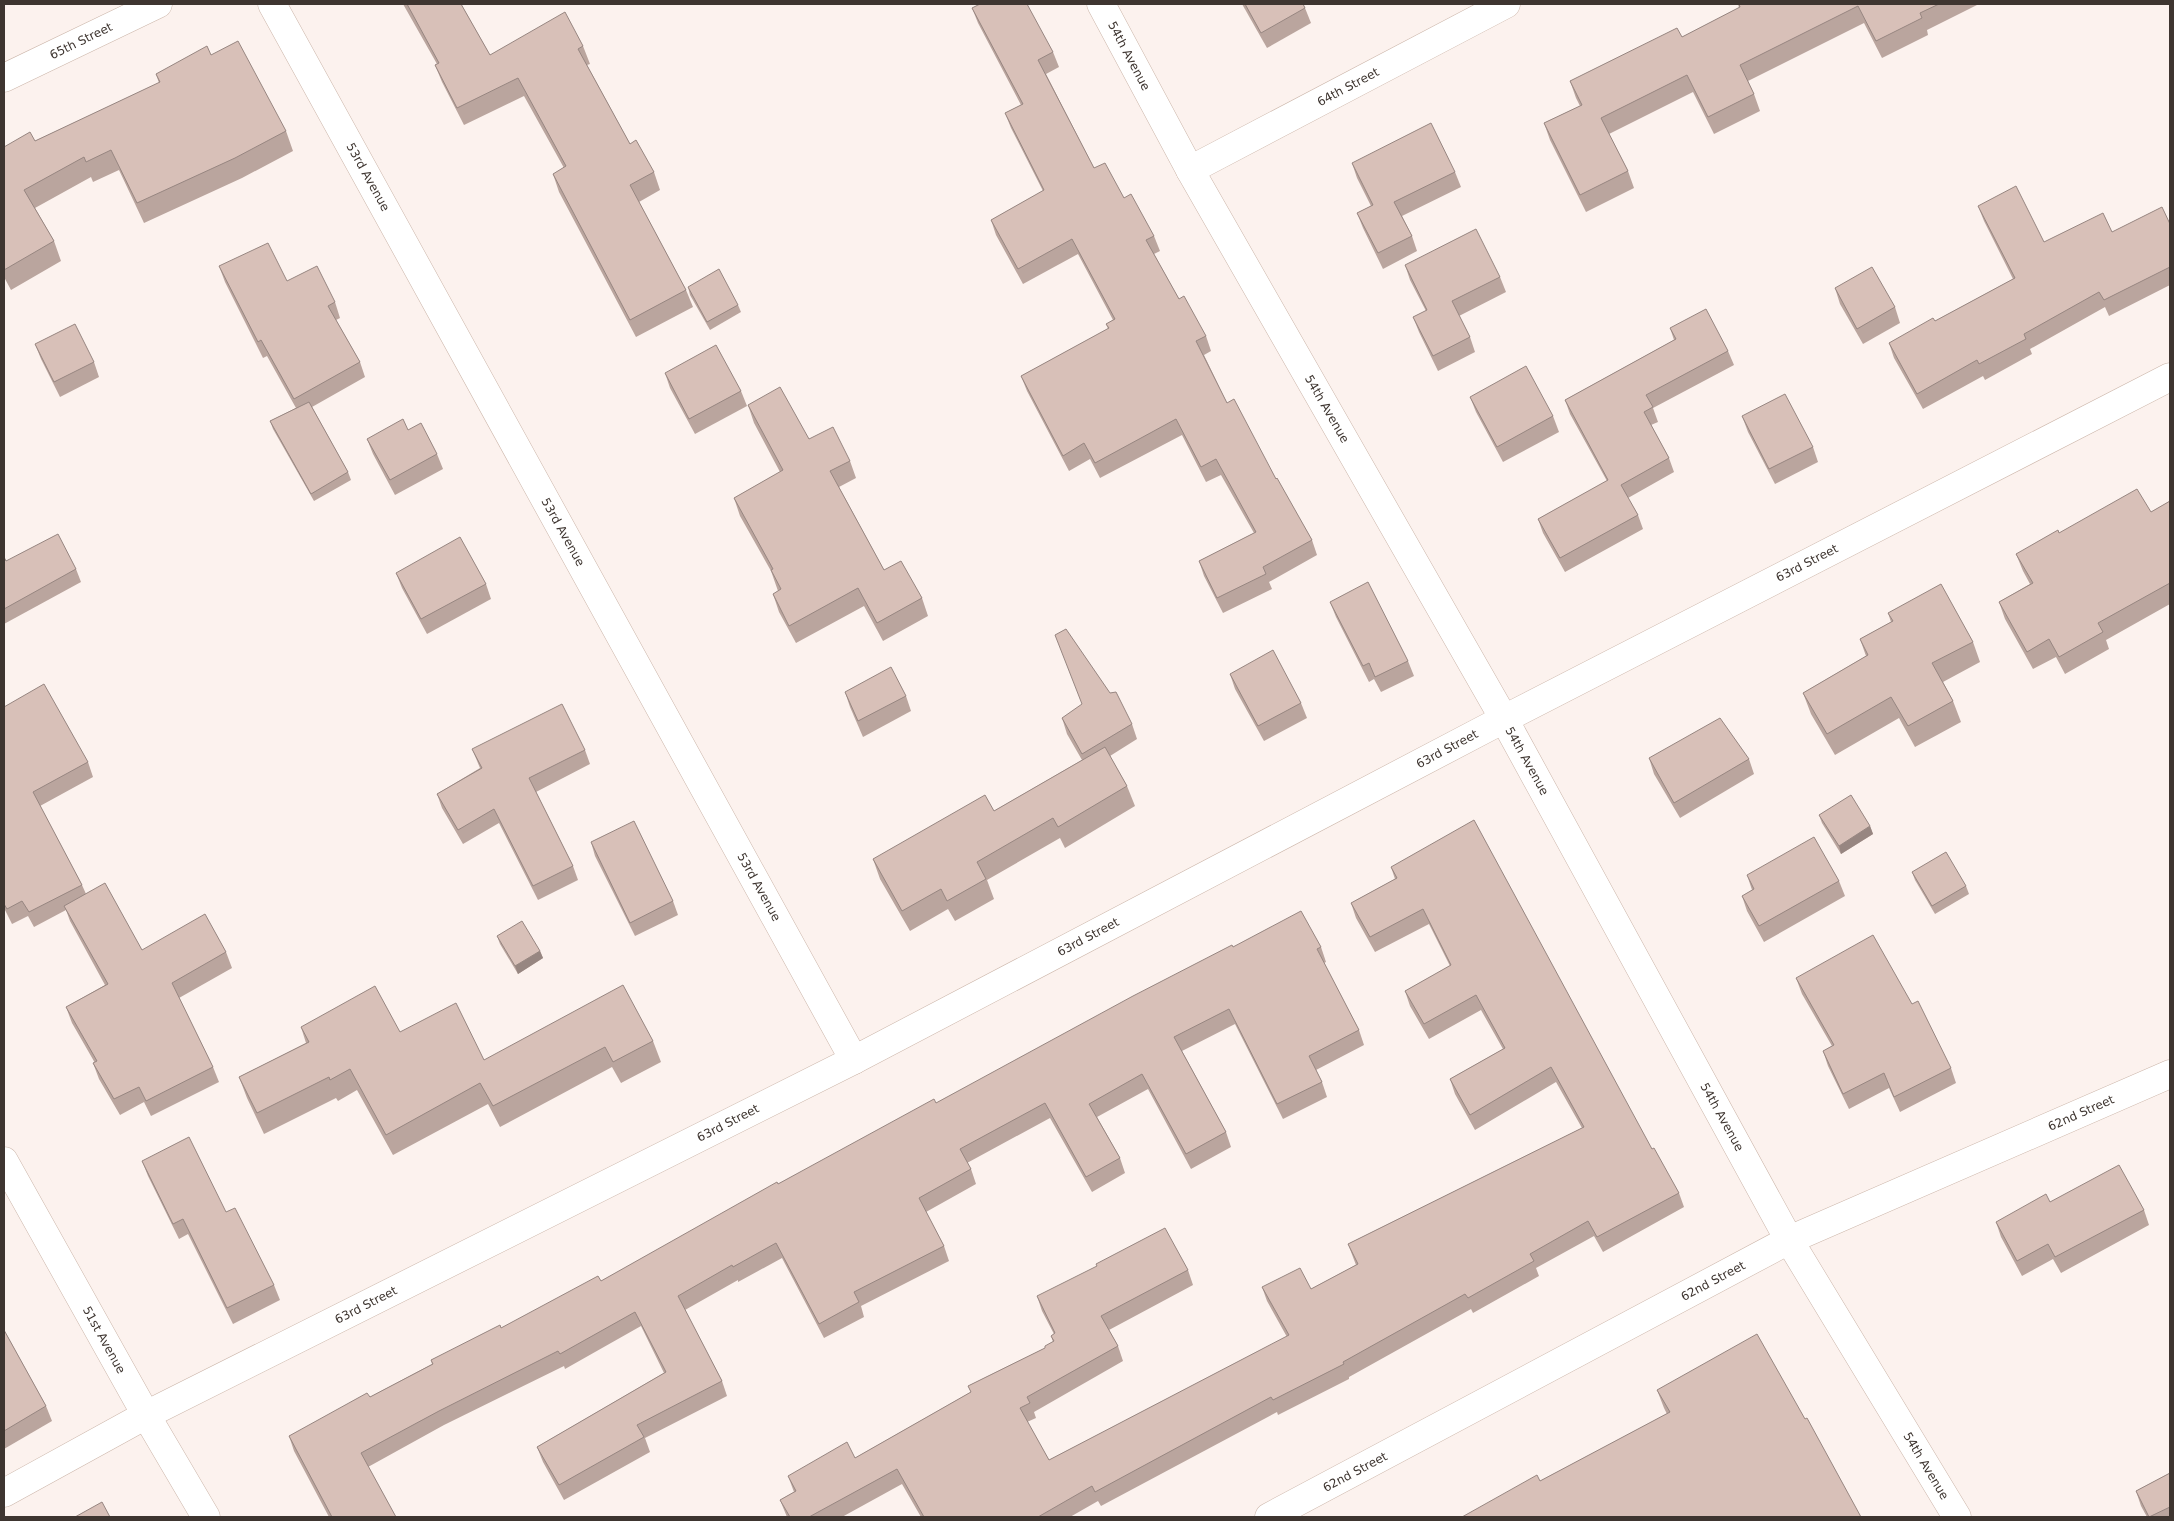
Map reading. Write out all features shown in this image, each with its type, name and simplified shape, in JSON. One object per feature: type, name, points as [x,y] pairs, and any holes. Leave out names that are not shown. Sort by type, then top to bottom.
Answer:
[{"type":"street","name":"65th Street","points":[[4,78],[158,4]]},
{"type":"street","name":"53rd Avenue","points":[[272,4],[854,1060]]},
{"type":"street","name":"54th Avenue","points":[[1101,4],[1190,170],[1504,719],[1790,1240],[1957,1517]]},
{"type":"street","name":"64th Street","points":[[1190,170],[1506,4]]},
{"type":"street","name":"63rd Street","points":[[4,1493],[146,1415],[854,1060],[1504,719],[2170,376]]},
{"type":"street","name":"62nd Street","points":[[1269,1517],[1790,1240],[2170,1074]]},
{"type":"street","name":"51st Avenue","points":[[4,1161],[146,1415],[206,1517]]},
{"type":"building","points":[[407,4],[461,4],[490,55],[565,12],[583,46],[578,49],[630,144],[636,140],[654,172],[630,185],[686,290],[630,320],[553,174],[566,166],[518,78],[457,108],[435,65],[439,63]]},
{"type":"building","points":[[980,4],[1027,4],[1053,52],[1038,60],[1094,168],[1105,163],[1124,198],[1131,194],[1154,236],[1146,240],[1179,299],[1184,296],[1206,336],[1196,341],[1227,403],[1234,399],[1276,479],[1312,540],[1263,567],[1266,574],[1217,598],[1199,561],[1256,532],[1216,459],[1201,467],[1176,419],[1095,463],[1084,443],[1063,456],[1021,376],[1109,328],[1106,324],[1115,319],[1072,239],[1018,269],[991,220],[1044,190],[1005,113],[1023,104],[972,8]]},
{"type":"building","points":[[1245,4],[1303,4],[1305,8],[1261,33]]},
{"type":"building","points":[[1739,4],[1939,4],[1920,13],[1922,18],[1876,41],[1858,6],[1740,65],[1754,94],[1708,117],[1687,75],[1601,118],[1628,171],[1580,195],[1544,123],[1582,105],[1570,81],[1677,28],[1682,37],[1740,7]]},
{"type":"building","points":[[238,41],[286,131],[235,158],[137,203],[111,150],[86,162],[84,157],[24,190],[54,241],[4,270],[4,147],[30,132],[35,141],[160,82],[156,74],[207,46],[211,55]]},
{"type":"building","points":[[1431,123],[1455,172],[1394,202],[1412,236],[1378,253],[1357,213],[1373,205],[1352,163]]},
{"type":"building","points":[[2016,186],[2044,242],[2103,213],[2112,232],[2162,207],[2170,224],[2170,267],[2104,300],[2099,292],[2024,334],[2026,339],[1979,364],[1977,360],[1917,394],[1889,343],[1933,318],[1935,321],[2015,278],[1978,206]]},
{"type":"building","points":[[1476,229],[1500,277],[1452,301],[1470,337],[1433,356],[1413,317],[1427,310],[1405,265]]},
{"type":"building","points":[[268,243],[287,281],[317,266],[335,302],[328,306],[360,362],[294,399],[261,340],[258,342],[219,266]]},
{"type":"building","points":[[1872,267],[1895,307],[1857,329],[1835,288]]},
{"type":"building","points":[[719,269],[738,305],[707,322],[688,287]]},
{"type":"building","points":[[1706,309],[1728,351],[1646,395],[1653,407],[1644,412],[1669,458],[1621,485],[1638,515],[1560,558],[1538,519],[1608,480],[1565,400],[1676,339],[1670,328]]},
{"type":"building","points":[[75,324],[94,362],[54,382],[35,344]]},
{"type":"building","points":[[716,345],[741,391],[689,419],[665,373]]},
{"type":"building","points":[[1526,366],[1553,416],[1497,447],[1470,397]]},
{"type":"building","points":[[780,387],[809,439],[833,427],[850,461],[830,471],[884,570],[901,561],[922,598],[877,623],[858,588],[789,626],[773,594],[781,589],[771,570],[773,569],[734,498],[783,470],[748,405]]},
{"type":"building","points":[[1785,394],[1813,447],[1769,469],[1742,416]]},
{"type":"building","points":[[309,402],[348,472],[311,494],[270,421]]},
{"type":"building","points":[[403,419],[408,430],[421,423],[437,454],[390,480],[367,439]]},
{"type":"building","points":[[2137,489],[2151,512],[2170,501],[2170,583],[2098,623],[2103,632],[2059,657],[2049,639],[2027,652],[1999,602],[2033,583],[2016,554],[2058,530],[2059,533]]},
{"type":"building","points":[[58,534],[76,569],[4,609],[4,557],[6,561]]},
{"type":"building","points":[[460,537],[486,584],[421,619],[396,573]]},
{"type":"building","points":[[1368,582],[1408,661],[1375,677],[1369,663],[1363,666],[1330,602]]},
{"type":"building","points":[[1941,584],[1973,642],[1932,663],[1953,701],[1908,726],[1891,697],[1827,734],[1803,693],[1868,655],[1860,639],[1893,621],[1888,613]]},
{"type":"building","points":[[1066,629],[1110,693],[1116,692],[1132,724],[1082,754],[1062,718],[1082,704],[1055,635]]},
{"type":"building","points":[[1273,650],[1301,703],[1258,726],[1230,674]]},
{"type":"building","points":[[891,667],[906,696],[858,721],[845,692]]},
{"type":"building","points":[[44,684],[88,762],[33,792],[82,885],[29,912],[22,901],[7,909],[4,904],[4,707]]},
{"type":"building","points":[[562,704],[585,750],[529,778],[573,866],[533,886],[494,809],[458,830],[437,794],[482,768],[472,749]]},
{"type":"building","points":[[1720,718],[1749,759],[1674,803],[1649,758]]},
{"type":"building","points":[[1105,747],[1127,786],[1058,827],[1053,818],[977,862],[986,879],[947,901],[941,889],[902,911],[873,859],[985,795],[994,811]]},
{"type":"building","points":[[1851,795],[1870,826],[1839,846],[1819,815]]},
{"type":"building","points":[[1474,820],[1652,1149],[1654,1148],[1679,1193],[1597,1237],[1588,1221],[1530,1254],[1534,1261],[1468,1298],[1465,1294],[1343,1362],[1344,1364],[1273,1400],[1271,1397],[1095,1492],[1092,1486],[1038,1517],[924,1517],[897,1469],[809,1517],[790,1517],[780,1500],[796,1491],[788,1476],[847,1442],[855,1458],[971,1392],[968,1386],[1045,1348],[1045,1346],[1054,1341],[1051,1336],[1055,1333],[1037,1296],[1097,1266],[1096,1264],[1165,1228],[1188,1270],[1101,1316],[1118,1346],[1027,1397],[1030,1403],[1020,1408],[1049,1460],[1289,1335],[1262,1287],[1300,1268],[1311,1289],[1358,1264],[1348,1244],[1584,1127],[1551,1067],[1470,1115],[1450,1079],[1505,1048],[1476,995],[1424,1024],[1405,991],[1451,965],[1423,909],[1370,937],[1351,903],[1397,878],[1391,867]]},
{"type":"building","points":[[634,821],[673,901],[630,923],[591,842]]},
{"type":"building","points":[[1814,837],[1839,881],[1759,926],[1742,896],[1754,889],[1747,875]]},
{"type":"building","points":[[1946,852],[1966,886],[1932,906],[1912,872]]},
{"type":"building","points":[[105,883],[142,950],[205,914],[226,952],[172,983],[213,1067],[146,1101],[139,1087],[114,1099],[93,1063],[97,1061],[66,1007],[108,984],[64,906]]},
{"type":"building","points":[[1301,911],[1321,947],[1317,949],[1359,1030],[1309,1056],[1322,1082],[1277,1104],[1229,1009],[1174,1037],[1226,1132],[1186,1154],[1142,1074],[1089,1104],[1120,1158],[1086,1177],[1045,1103],[960,1149],[971,1169],[919,1198],[944,1246],[854,1292],[859,1302],[819,1324],[776,1243],[733,1267],[732,1265],[678,1296],[722,1381],[637,1425],[644,1437],[559,1485],[537,1447],[666,1372],[635,1312],[560,1354],[558,1351],[361,1453],[396,1517],[332,1517],[289,1436],[367,1393],[370,1397],[433,1364],[431,1360],[500,1325],[501,1328],[598,1276],[601,1281],[777,1182],[778,1184],[934,1099],[936,1103],[1133,996]]},
{"type":"building","points":[[522,921],[540,951],[515,966],[497,936]]},
{"type":"building","points":[[1873,935],[1912,1004],[1918,1001],[1951,1068],[1894,1097],[1884,1073],[1843,1094],[1823,1051],[1834,1045],[1796,978]]},
{"type":"building","points":[[623,985],[653,1041],[613,1062],[605,1047],[493,1106],[480,1083],[386,1135],[350,1069],[330,1080],[329,1077],[257,1113],[239,1077],[309,1042],[301,1027],[375,986],[400,1032],[456,1003],[484,1060]]},
{"type":"building","points":[[189,1137],[226,1212],[235,1208],[274,1285],[227,1308],[183,1219],[173,1224],[142,1161]]},
{"type":"building","points":[[2119,1165],[2144,1210],[2055,1257],[2048,1244],[2017,1261],[1996,1222],[2046,1194],[2050,1202]]},
{"type":"building","points":[[4,1330],[46,1406],[4,1431]]},
{"type":"building","points":[[1757,1334],[1805,1419],[1807,1418],[1861,1517],[1462,1517],[1537,1475],[1540,1481],[1670,1412],[1657,1390]]},
{"type":"building","points":[[2170,1473],[2170,1507],[2149,1517],[2136,1491]]},
{"type":"building","points":[[102,1502],[110,1517],[75,1517]]}]
